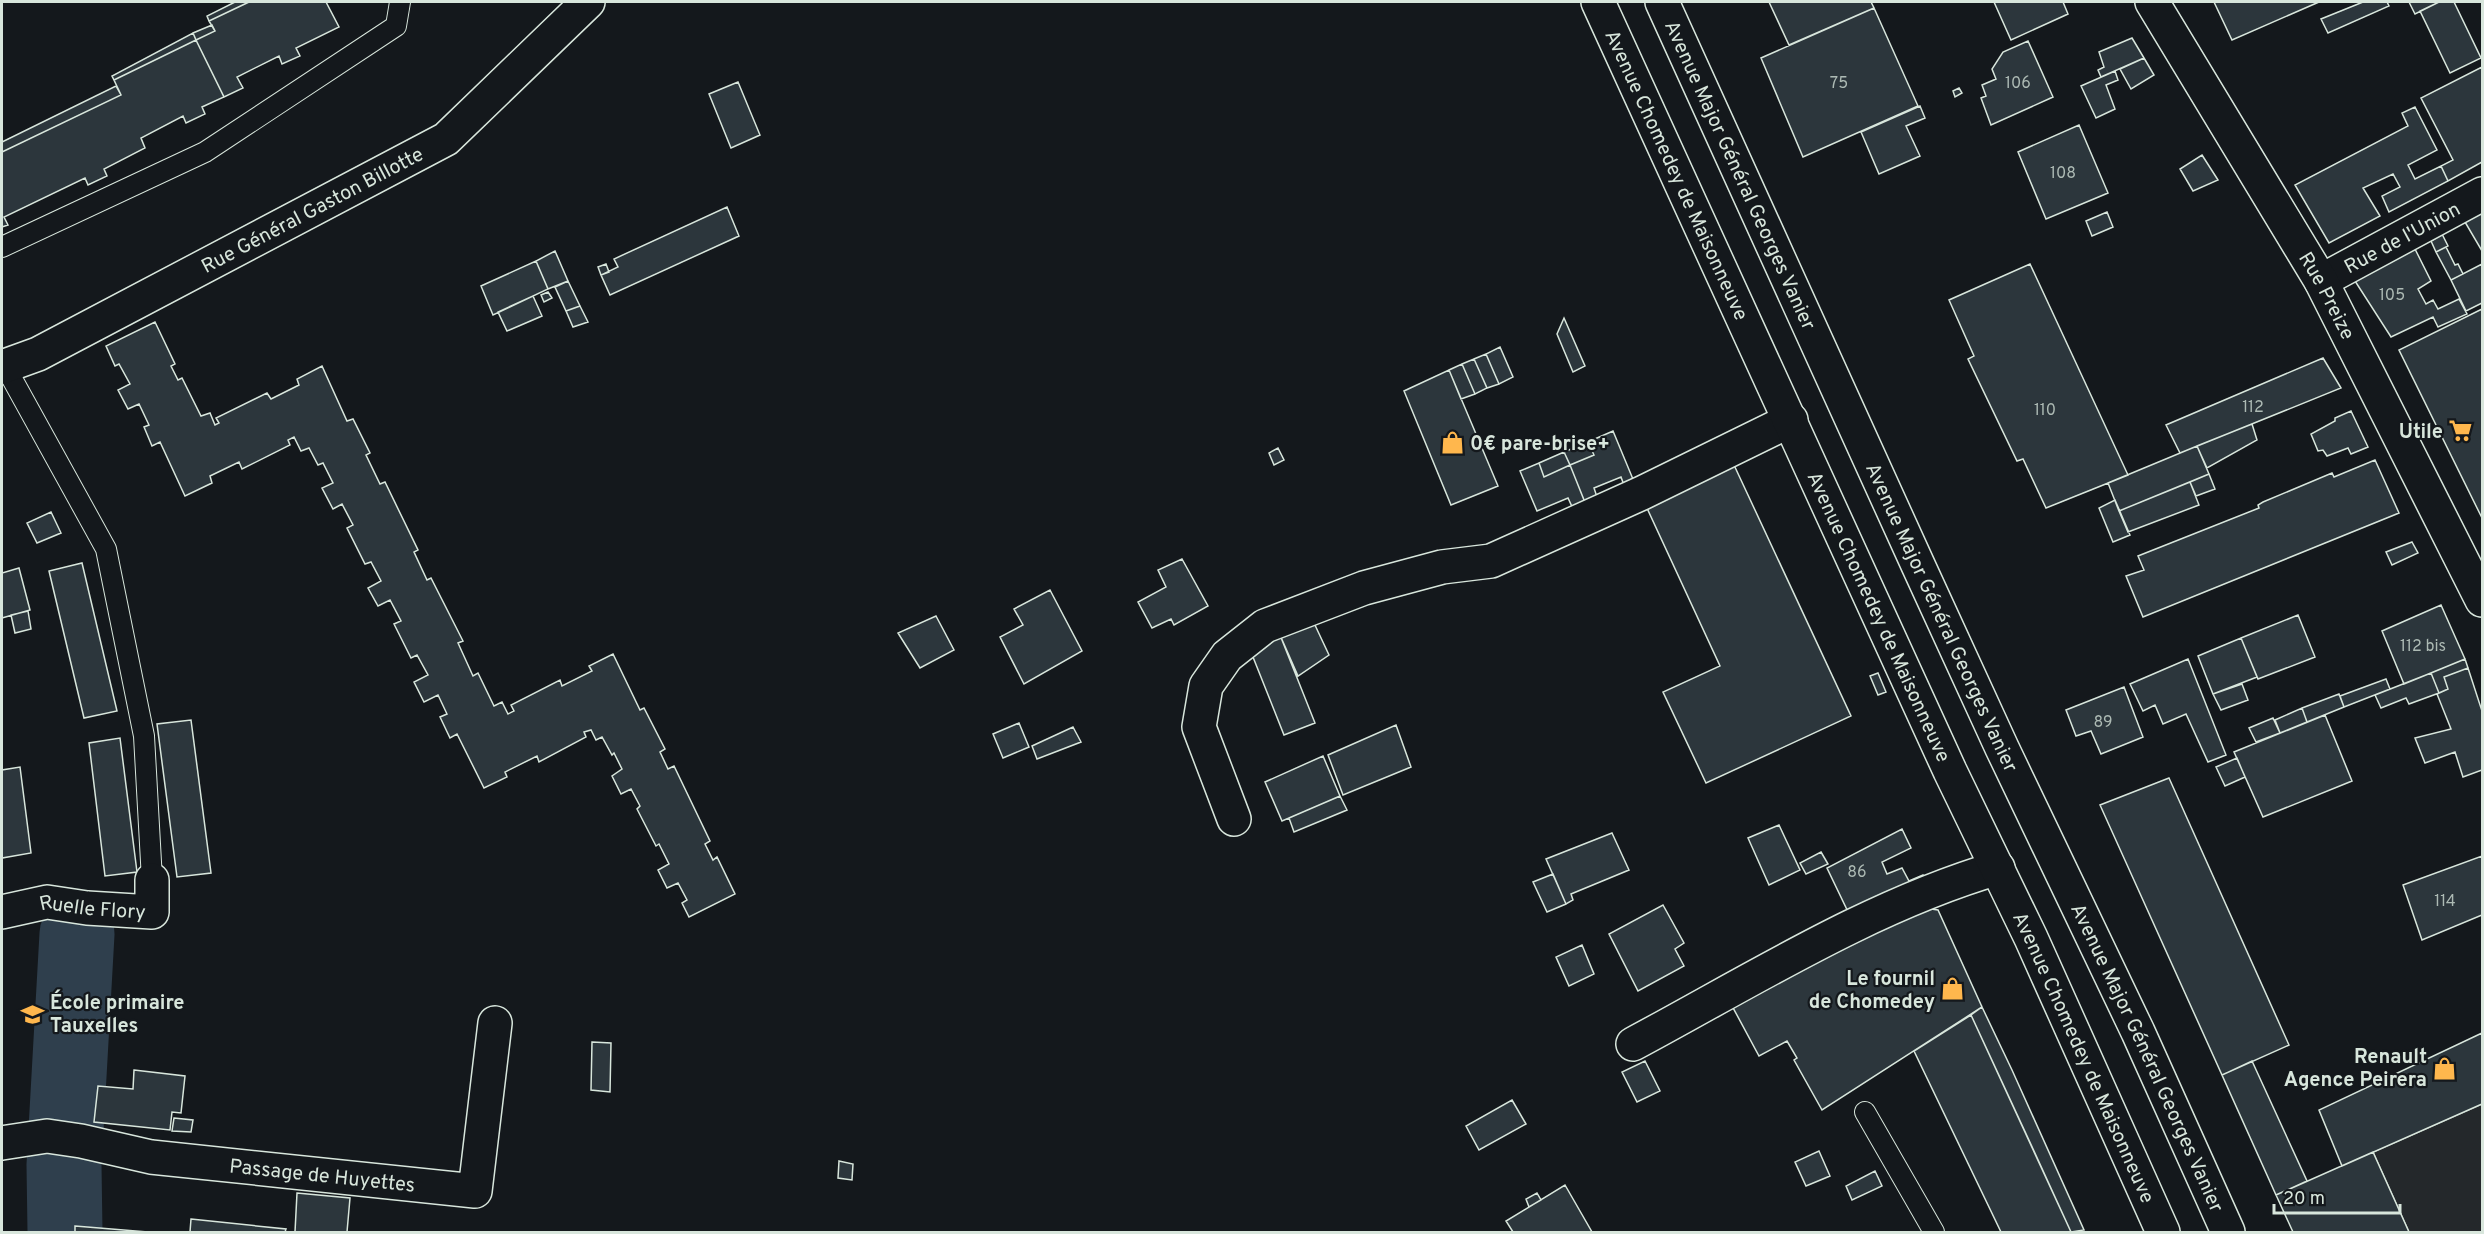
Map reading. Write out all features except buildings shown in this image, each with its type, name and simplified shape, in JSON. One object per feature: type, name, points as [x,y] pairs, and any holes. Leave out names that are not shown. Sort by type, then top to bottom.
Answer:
[{"type":"street","name":"Rue Général Gaston Billotte","points":[[3,367],[38,354],[446,138],[588,2]]},
{"type":"street","name":"Avenue Chomedey de Maisonneuve","points":[[1598,2],[1950,771],[1998,868],[2163,1233]]},
{"type":"street","name":"Avenue Major Général Georges Vanier","points":[[1662,2],[2002,748],[2138,1032],[2228,1233]]},
{"type":"street","name":"Rue Preize","points":[[2152,2],[2321,281],[2482,600]]},
{"type":"street","name":"Rue de l'Union","points":[[2321,281],[2482,194]]},
{"type":"street","points":[[1234,819],[1199,727],[1206,686],[1227,656],[1266,626],[1364,588],[1442,567],[1491,561],[1642,493],[1791,420]]},
{"type":"street","points":[[1634,1044],[1837,934],[1957,880],[1998,868]]},
{"type":"street","name":"Ruelle Flory","points":[[2,912],[47,902],[87,908],[152,912],[152,880]]},
{"type":"street","name":"Passage de Huyettes","points":[[2,1143],[47,1136],[81,1141],[151,1157],[476,1191],[495,1023]]},
{"type":"lane","points":[[2,247],[205,152],[396,26],[399,2]]},
{"type":"lane","points":[[3,367],[105,549],[144,736],[152,880]]},
{"type":"lane","points":[[1865,1112],[1934,1233]]},
{"type":"shaded area","points":[[2482,1104],[2482,1232],[2409,1232],[2373,1152]]},
{"type":"waterway","points":[[65,1232],[64,1165],[77,934]]},
{"type":"place","name":"Utile","points":[[2461,431]]},
{"type":"place","name":"0€ pare-brise+","points":[[1452,443]]},
{"type":"place","name":"Le fournil de Chomedey","points":[[1953,989]]},
{"type":"place","name":"École primaire Tauxelles","points":[[32,1014]]},
{"type":"place","name":"Renault Agence Peirera","points":[[2445,1068]]}]
